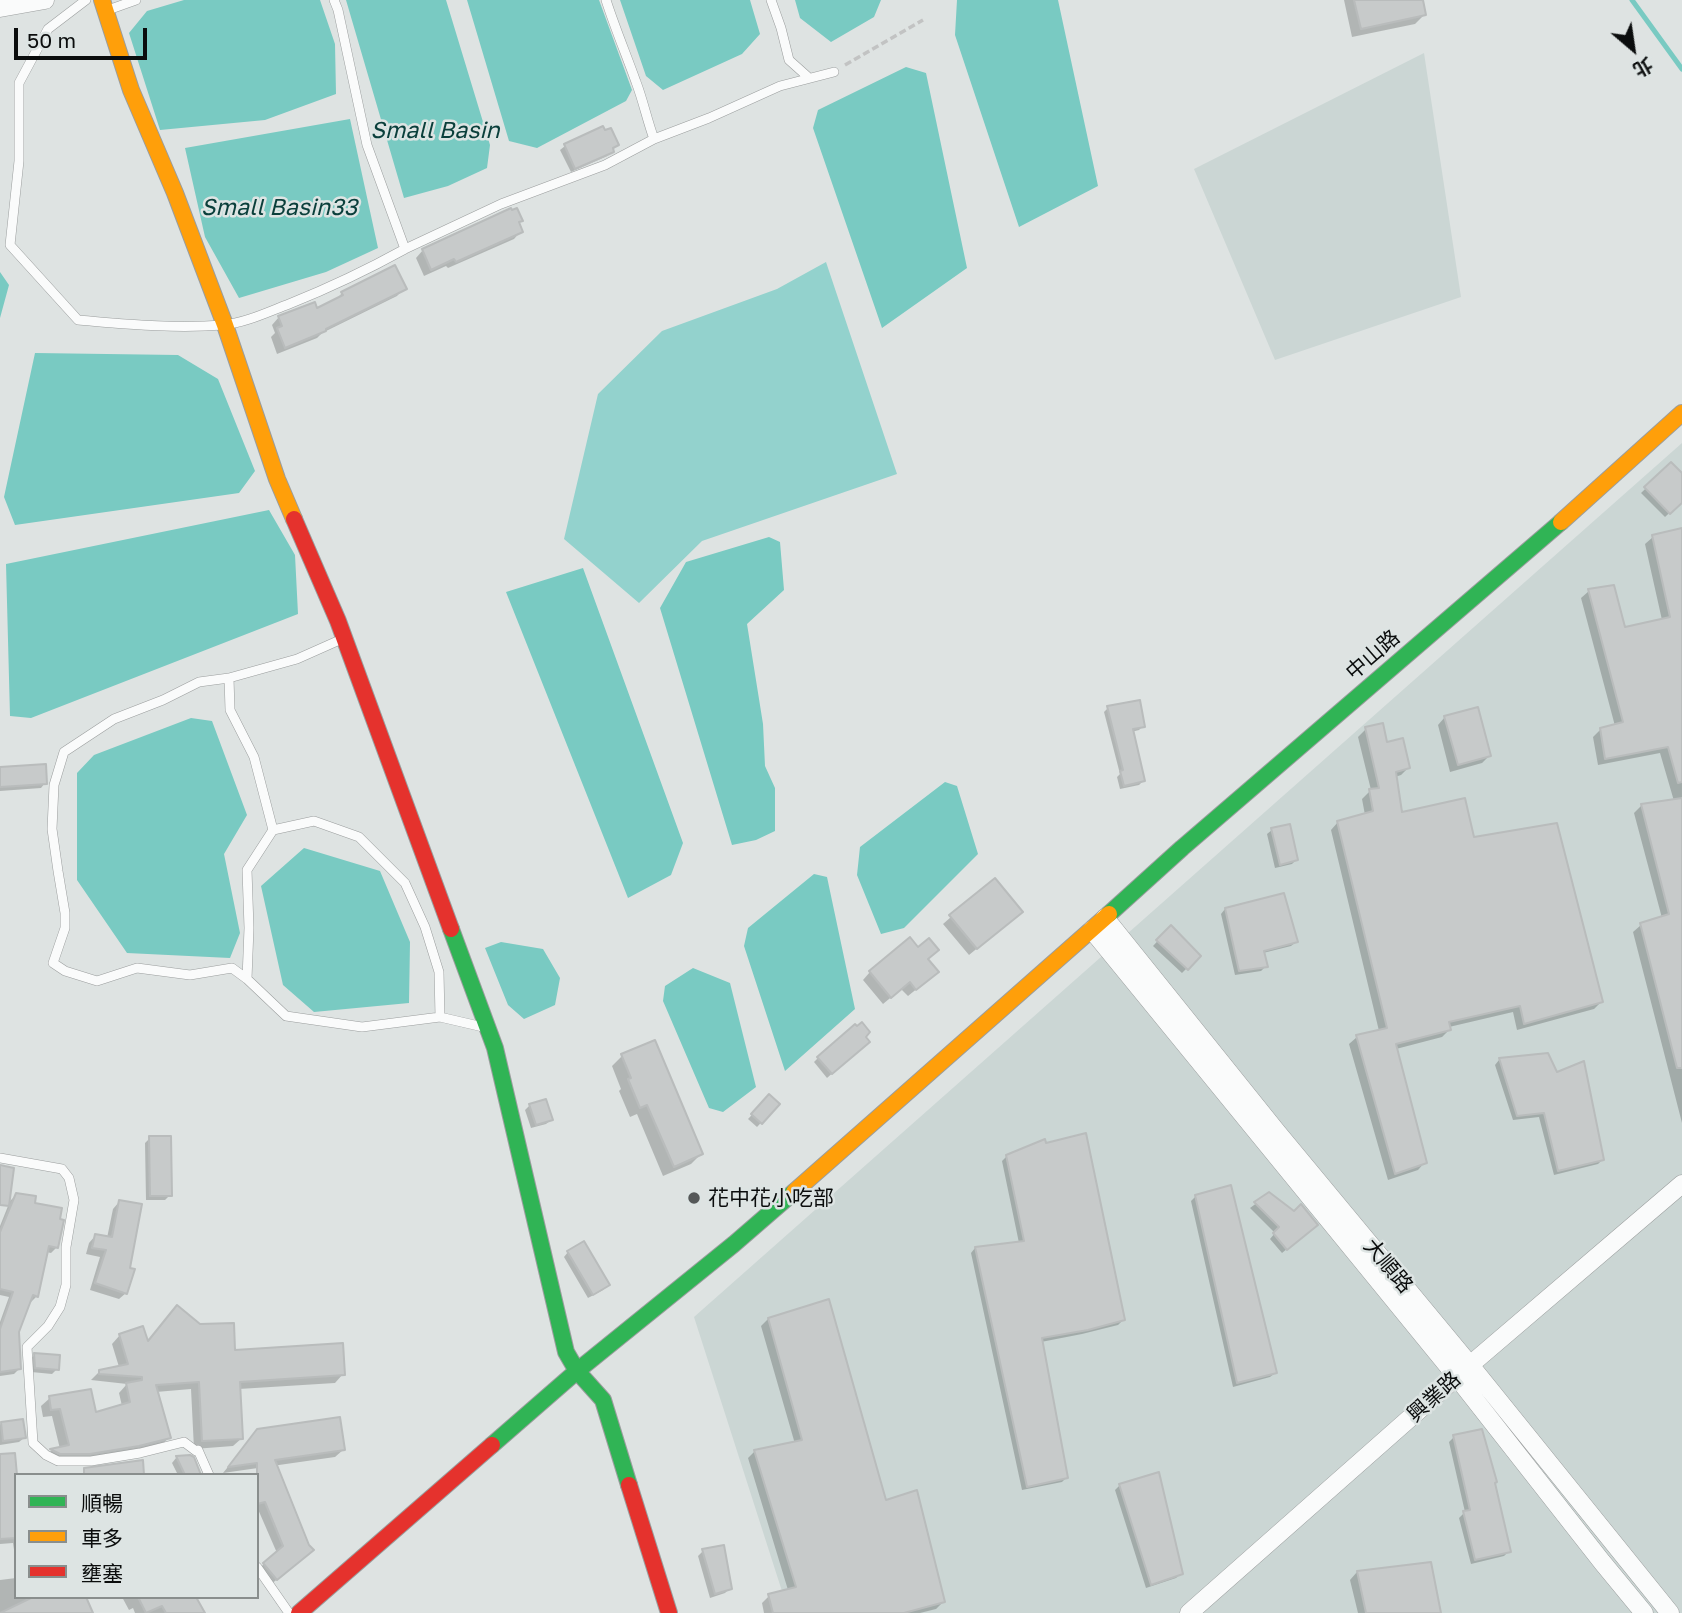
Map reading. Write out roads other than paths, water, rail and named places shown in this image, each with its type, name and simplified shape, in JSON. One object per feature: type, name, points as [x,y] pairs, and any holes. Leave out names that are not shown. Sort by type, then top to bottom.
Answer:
[{"type":"main road","points":[[104,6],[131,90],[175,193],[225,324],[277,479],[344,639],[495,1048],[566,1352],[577,1371],[603,1401],[669,1613]]},
{"type":"main road","name":"中山路","points":[[299,1613],[577,1371],[734,1244],[1181,848],[1563,520],[1682,412]]},
{"type":"street","points":[[0,8],[45,0]]},
{"type":"street","name":"大順路","points":[[1098,924],[1463,1371],[1670,1613]]},
{"type":"street","name":"興業路","points":[[1189,1613],[1463,1371],[1682,1184]]},
{"type":"street","name":"大順路","points":[[1463,1371],[1602,1563],[1644,1613]]},
{"type":"lane","points":[[86,0],[48,29],[19,83],[19,161],[10,246],[78,320],[154,326],[225,324],[257,317],[368,270],[405,249],[501,204],[604,165],[654,139],[780,86],[834,72]]},
{"type":"lane","points":[[104,6],[136,0]]},
{"type":"lane","points":[[334,0],[367,145],[405,249]]},
{"type":"lane","points":[[606,0],[638,84],[654,139]]},
{"type":"lane","points":[[771,0],[789,60],[808,78]]},
{"type":"lane","points":[[344,639],[297,659],[229,678],[199,682],[163,700],[114,719],[64,752],[54,785],[52,829],[65,928],[53,963],[65,971],[97,981],[137,968],[190,975],[232,968],[286,1016],[362,1027],[440,1017],[488,1029]]},
{"type":"lane","points":[[229,678],[230,710],[254,757],[274,830]]},
{"type":"lane","points":[[247,979],[247,870],[274,830],[314,821],[359,838],[405,883],[425,927],[439,972],[440,1017]]},
{"type":"lane","points":[[0,1158],[62,1169],[69,1178],[74,1200],[66,1247],[66,1285],[60,1307],[48,1326],[27,1347],[33,1443],[46,1455],[58,1461],[91,1461],[141,1453],[184,1442],[198,1450],[208,1473]]},
{"type":"lane","points":[[259,1570],[289,1613]]},
{"type":"water","name":"Small Basin","points":[[184,0],[320,0],[335,44],[336,94],[265,120],[160,130],[129,33],[147,11]]},
{"type":"water","name":"Small Basin","points":[[346,0],[446,0],[490,145],[487,168],[448,186],[404,198]]},
{"type":"water","points":[[467,0],[599,0],[632,90],[626,101],[537,148],[509,141]]},
{"type":"water","points":[[620,0],[750,0],[760,34],[742,54],[663,90],[646,76]]},
{"type":"water","points":[[795,0],[881,0],[874,17],[831,42],[800,18]]},
{"type":"water","points":[[957,0],[1058,0],[1098,186],[1019,227],[955,35]]},
{"type":"water","points":[[906,67],[926,73],[967,268],[882,328],[813,128],[818,110]]},
{"type":"water","name":"Small Basin33","points":[[350,119],[378,248],[326,272],[239,298],[205,237],[185,148]]},
{"type":"water","points":[[0,272],[9,285],[0,318]]},
{"type":"water","points":[[35,353],[178,355],[218,379],[255,471],[239,493],[15,525],[4,497]]},
{"type":"water","points":[[269,510],[295,555],[298,614],[31,718],[10,716],[6,564]]},
{"type":"water","points":[[769,537],[780,542],[784,590],[747,624],[763,724],[765,766],[775,788],[775,831],[756,840],[732,845],[660,608],[686,562]]},
{"type":"water","points":[[583,568],[683,843],[671,875],[628,898],[506,592]]},
{"type":"water","points":[[191,718],[212,721],[247,815],[224,854],[240,933],[230,958],[127,953],[77,880],[77,773],[94,755]]},
{"type":"water","points":[[945,782],[957,786],[978,854],[904,928],[881,934],[857,875],[860,847]]},
{"type":"water","points":[[304,848],[380,871],[410,942],[409,1003],[314,1012],[283,985],[261,886]]},
{"type":"water","points":[[814,874],[827,877],[855,1009],[785,1071],[744,946],[748,928]]},
{"type":"water","points":[[501,942],[543,949],[560,978],[555,1005],[524,1019],[508,1005],[485,948]]},
{"type":"water","points":[[693,968],[730,983],[756,1087],[723,1112],[709,1108],[663,1001],[665,986]]},
{"type":"waterway","points":[[1632,0],[1682,69]]},
{"type":"place","name":"花中花小吃部","points":[[694,1198]]}]
